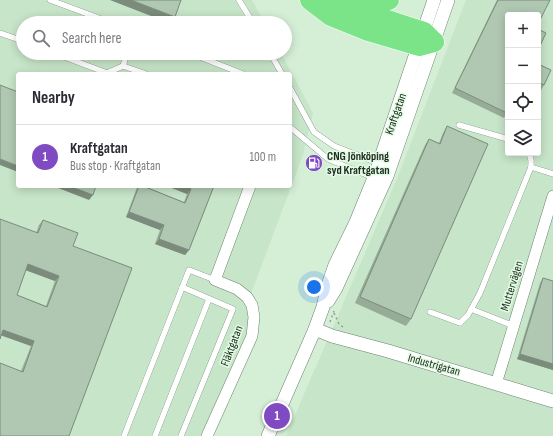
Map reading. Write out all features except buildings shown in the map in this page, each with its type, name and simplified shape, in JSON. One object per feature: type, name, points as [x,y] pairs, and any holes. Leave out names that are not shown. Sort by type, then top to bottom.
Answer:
[{"type":"highway","points":[[310,0],[331,16],[368,31],[426,40]]},
{"type":"highway","points":[[337,0],[348,7],[426,40]]},
{"type":"highway","points":[[351,0],[381,2],[389,0]]},
{"type":"street","points":[[426,40],[434,0]]},
{"type":"street","points":[[426,40],[448,0]]},
{"type":"street","name":"Kraftgatan","points":[[380,177],[379,163],[426,40]]},
{"type":"street","name":"Kraftgatan","points":[[268,436],[323,307],[328,285],[335,265],[380,177],[426,40]]},
{"type":"street","points":[[215,280],[249,188]]},
{"type":"street","name":"Muttervägen","points":[[496,384],[553,196]]},
{"type":"street","name":"Fläktgatan","points":[[207,436],[252,336],[254,317],[252,306],[248,297],[237,289],[215,280]]},
{"type":"street","name":"Industrigatan","points":[[314,329],[332,336],[553,401]]},
{"type":"lane","points":[[50,0],[93,16]]},
{"type":"lane","points":[[239,0],[248,16]]},
{"type":"lane","points":[[0,33],[16,39]]},
{"type":"lane","points":[[73,60],[104,72]]},
{"type":"lane","points":[[123,66],[125,60]]},
{"type":"lane","points":[[208,60],[238,72]]},
{"type":"lane","points":[[274,60],[281,72]]},
{"type":"lane","points":[[109,72],[123,66],[140,72]]},
{"type":"lane","points":[[292,92],[314,132],[334,146],[379,163]]},
{"type":"lane","points":[[459,125],[505,138]]},
{"type":"lane","points":[[292,129],[328,159],[380,177]]},
{"type":"lane","points":[[430,312],[460,323],[468,315],[480,293],[531,167],[530,156]]},
{"type":"lane","points":[[531,167],[553,174]]},
{"type":"lane","points":[[124,436],[189,270],[215,280]]},
{"type":"lane","points":[[181,436],[233,309],[182,287]]},
{"type":"lane","points":[[155,436],[209,299]]},
{"type":"lane","points":[[471,309],[514,326]]},
{"type":"shaded area","points":[[0,0],[252,0],[261,16],[16,16],[16,60],[285,60],[291,72],[16,72],[16,188],[291,188],[246,307],[249,316],[250,330],[202,436],[0,436]]},
{"type":"shaded area","points":[[466,0],[553,0],[553,436],[286,436],[396,181]]},
{"type":"shaded area","points":[[292,74],[313,113],[303,155],[292,184]]},
{"type":"place","name":"CNG Jönköping syd Kraftgatan","points":[[314,163]]},
{"type":"place","name":"Kraftgatan","points":[[277,416]]}]
